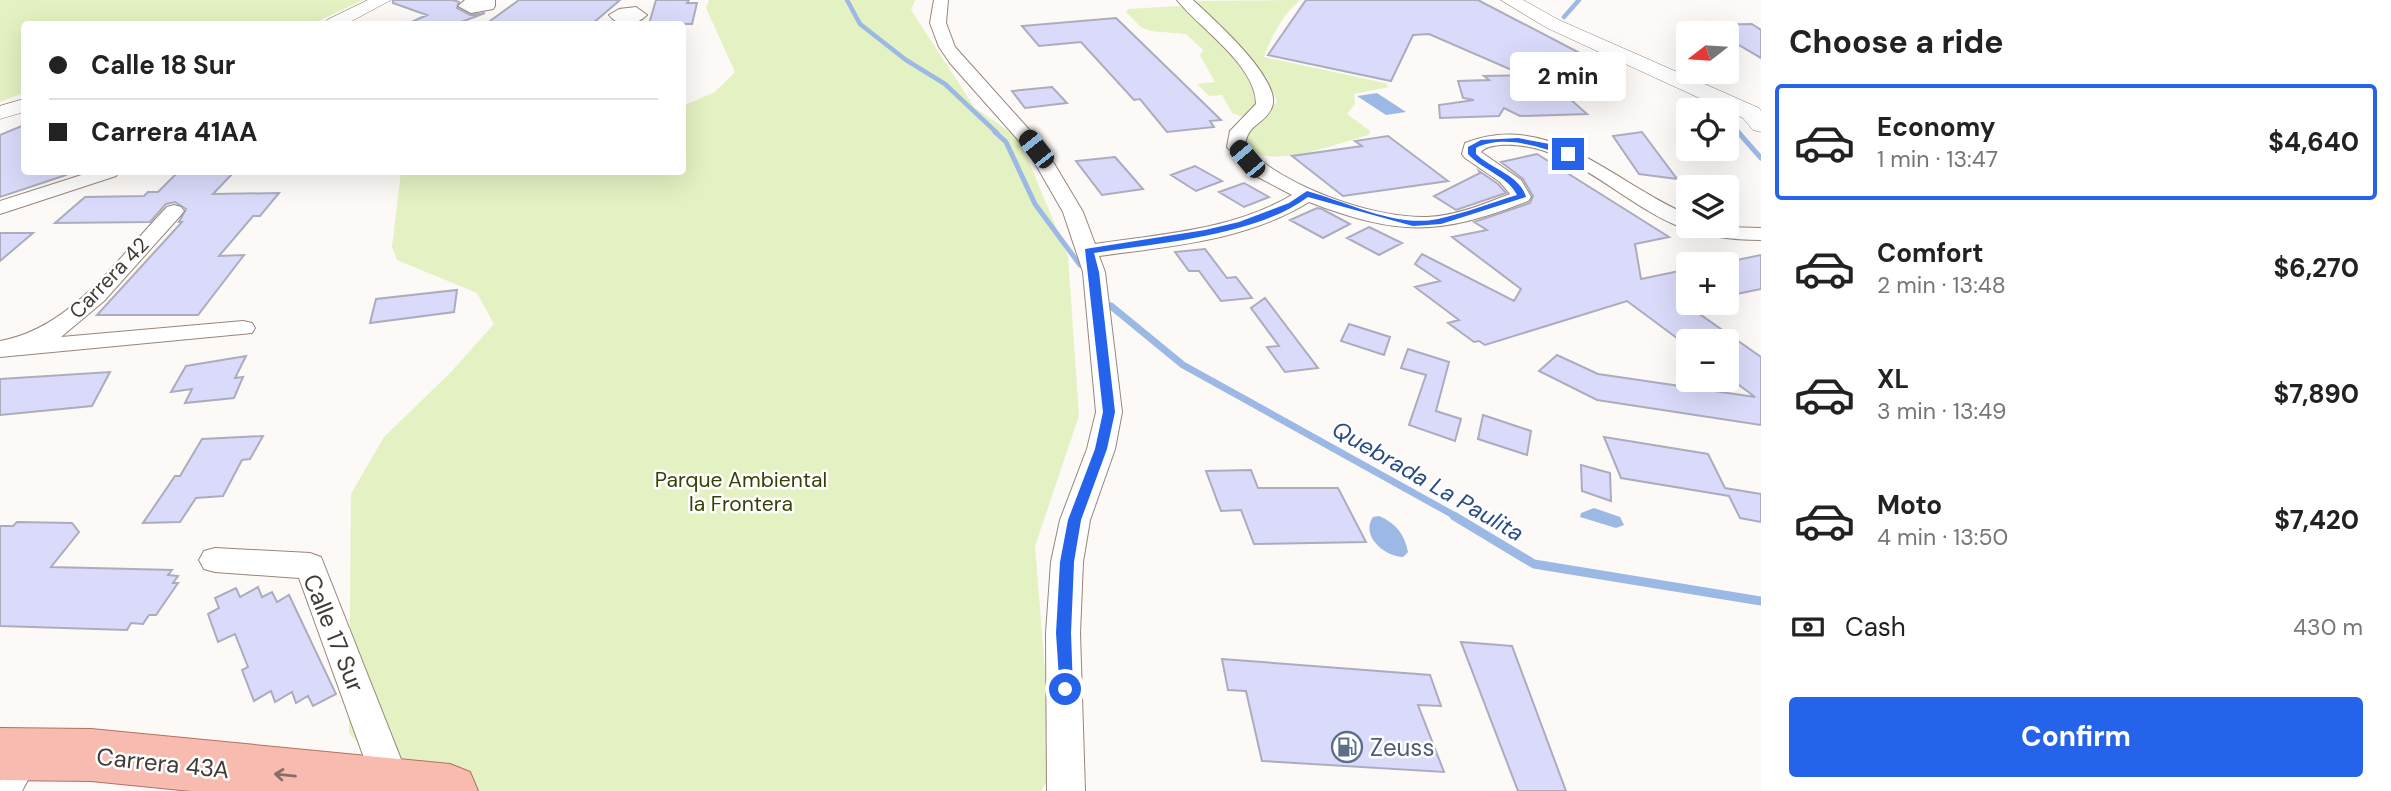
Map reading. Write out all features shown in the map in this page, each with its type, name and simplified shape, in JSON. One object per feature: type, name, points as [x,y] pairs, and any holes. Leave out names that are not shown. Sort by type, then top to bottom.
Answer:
[{"type":"main road","name":"Carrera 43A","points":[[8,766],[91,755],[450,791]]},
{"type":"street","points":[[339,21],[382,0]]},
{"type":"street","points":[[941,0],[939,23],[947,47],[1036,149],[1073,212],[1089,251],[1096,284],[1109,412],[1101,449],[1075,520],[1067,562],[1063,633],[1066,791]]},
{"type":"street","points":[[1184,0],[1250,69],[1264,88],[1267,98],[1264,109],[1240,128],[1236,136],[1236,147],[1266,174],[1307,194],[1391,219],[1413,223],[1438,222],[1521,197],[1520,190],[1510,181],[1480,163],[1472,154],[1472,147],[1481,142],[1518,140],[1552,146],[1676,217]]},
{"type":"street","points":[[1510,0],[1553,24],[1699,91],[1757,109]]},
{"type":"street","points":[[0,113],[21,107]]},
{"type":"street","points":[[0,208],[100,175]]},
{"type":"street","points":[[1089,251],[1205,233],[1292,205],[1307,194]]},
{"type":"street","name":"Carrera 42","points":[[9,349],[68,323],[174,211]]},
{"type":"street","points":[[1739,234],[1761,234]]},
{"type":"street","points":[[9,349],[243,328]]},
{"type":"street","name":"Calle 17 Sur","points":[[215,560],[310,566],[393,787]]},
{"type":"green space","points":[[0,0],[363,0],[318,21],[21,21],[21,94],[0,102]]},
{"type":"green space","name":"Parque Ambiental la Frontera","points":[[709,0],[915,0],[911,10],[975,108],[1019,138],[1068,256],[1079,416],[1035,546],[1053,772],[1041,791],[403,791],[349,733],[351,494],[384,437],[450,373],[494,324],[477,293],[397,260],[392,247],[401,175],[686,175],[686,105],[715,92],[735,72],[706,8]]},
{"type":"green space","points":[[1300,0],[1278,26],[1264,57],[1385,83],[1389,87],[1354,94],[1355,104],[1347,114],[1370,131],[1369,135],[1303,154],[1268,156],[1253,153],[1240,145],[1242,135],[1277,102],[1267,77],[1245,60],[1192,1]]},
{"type":"green space","points":[[1185,7],[1243,69],[1259,103],[1250,116],[1243,117],[1232,113],[1222,95],[1209,96],[1197,84],[1215,82],[1200,55],[1203,50],[1186,34],[1151,31],[1141,27],[1126,12],[1128,9]]},
{"type":"water","points":[[1377,93],[1406,112],[1386,115],[1357,96]]},
{"type":"water","points":[[1594,508],[1620,517],[1624,525],[1616,528],[1580,517],[1581,513]]},
{"type":"water","points":[[1379,516],[1395,526],[1405,540],[1408,552],[1403,557],[1382,549],[1372,538],[1370,524],[1373,517]]},
{"type":"building","points":[[393,0],[453,0],[459,2],[457,8],[470,15],[485,13],[464,21],[414,21],[427,15],[393,3]]},
{"type":"building","points":[[519,0],[620,0],[596,21],[490,21]]},
{"type":"building","points":[[656,0],[689,0],[687,3],[697,3],[692,24],[686,24],[686,21],[650,21]]},
{"type":"building","points":[[1306,0],[1478,0],[1595,61],[1589,61],[1593,66],[1521,74],[1429,34],[1413,35],[1391,81],[1268,55]]},
{"type":"building","points":[[1116,18],[1221,120],[1210,121],[1214,127],[1167,132],[1140,99],[1134,100],[1081,42],[1039,46],[1022,26]]},
{"type":"building","points":[[1740,24],[1752,24],[1761,30],[1761,58],[1740,46]]},
{"type":"building","points":[[1543,75],[1587,114],[1520,116],[1504,108],[1499,116],[1440,118],[1439,105],[1474,100],[1463,98],[1458,81],[1489,80],[1484,76]]},
{"type":"building","points":[[1052,87],[1067,103],[1025,108],[1012,91]]},
{"type":"building","points":[[21,126],[21,175],[66,175],[0,197],[0,135]]},
{"type":"building","points":[[1642,132],[1676,179],[1639,174],[1613,136]]},
{"type":"building","points":[[1388,136],[1448,181],[1343,196],[1292,156],[1362,146],[1355,141]]},
{"type":"building","points":[[1537,154],[1669,237],[1635,244],[1641,279],[1676,272],[1676,315],[1701,315],[1721,329],[1676,329],[1676,337],[1627,301],[1485,345],[1479,341],[1474,342],[1448,323],[1459,320],[1415,287],[1440,281],[1415,264],[1422,254],[1514,301],[1521,289],[1452,237],[1487,230],[1474,222],[1530,203],[1533,196],[1523,179],[1501,162]]},
{"type":"building","points":[[1115,157],[1143,189],[1102,195],[1076,161]]},
{"type":"building","points":[[1195,166],[1222,181],[1196,191],[1171,175]]},
{"type":"building","points":[[1479,171],[1506,193],[1456,210],[1434,196],[1480,173]]},
{"type":"building","points":[[175,175],[231,175],[213,194],[279,193],[260,216],[253,216],[219,256],[244,255],[198,315],[97,315],[182,222],[179,222],[186,209],[175,202],[166,204],[150,222],[55,223],[85,197],[144,196],[148,192],[158,192]]},
{"type":"building","points":[[1244,183],[1269,197],[1244,207],[1219,192]]},
{"type":"building","points":[[1317,208],[1350,224],[1323,238],[1290,220]]},
{"type":"building","points":[[1369,227],[1402,243],[1379,255],[1347,238]]},
{"type":"building","points":[[0,233],[33,233],[0,261]]},
{"type":"building","points":[[1205,249],[1227,278],[1236,277],[1252,298],[1221,301],[1199,271],[1189,271],[1175,252]]},
{"type":"building","points":[[1761,255],[1761,289],[1739,294],[1739,260]]},
{"type":"building","points":[[457,290],[454,312],[370,323],[376,299]]},
{"type":"building","points":[[1265,298],[1318,368],[1285,372],[1267,347],[1279,346],[1251,308]]},
{"type":"building","points":[[1349,324],[1390,337],[1384,355],[1341,341]]},
{"type":"building","points":[[1739,342],[1761,357],[1761,425],[1597,400],[1539,371],[1557,355],[1598,374],[1676,385],[1676,392],[1721,392],[1755,397],[1739,385]]},
{"type":"building","points":[[1408,349],[1449,362],[1436,411],[1461,419],[1455,441],[1409,425],[1426,375],[1401,368]]},
{"type":"building","points":[[246,356],[235,378],[243,377],[234,398],[185,403],[192,389],[171,392],[186,366]]},
{"type":"building","points":[[110,372],[92,406],[0,415],[0,379]]},
{"type":"building","points":[[1483,415],[1531,431],[1527,455],[1478,439]]},
{"type":"building","points":[[263,436],[250,459],[242,460],[223,496],[196,498],[180,522],[143,523],[175,476],[180,476],[202,439]]},
{"type":"building","points":[[1604,437],[1708,454],[1725,488],[1761,494],[1761,522],[1740,518],[1729,496],[1621,478]]},
{"type":"building","points":[[1581,465],[1610,473],[1611,501],[1582,491]]},
{"type":"building","points":[[1251,470],[1258,488],[1338,488],[1366,542],[1254,544],[1241,510],[1221,511],[1206,471]]},
{"type":"building","points":[[17,522],[72,523],[79,532],[51,567],[172,570],[168,575],[178,576],[173,583],[178,583],[156,615],[149,615],[143,624],[131,623],[127,630],[0,626],[0,526],[13,526]]},
{"type":"building","points":[[258,587],[262,597],[272,592],[277,602],[289,595],[336,694],[313,706],[308,696],[296,703],[292,692],[275,702],[271,691],[254,701],[242,670],[248,667],[235,634],[218,642],[208,614],[219,608],[215,598],[236,588],[240,597]]},
{"type":"building","points":[[1461,642],[1512,646],[1566,791],[1518,791]]},
{"type":"building","points":[[1222,659],[1430,675],[1441,706],[1418,705],[1444,772],[1262,761],[1246,691],[1228,690]]},
{"type":"waterway","name":"Quebrada La Paulita","points":[[847,0],[860,24],[906,60],[945,84],[997,133]]},
{"type":"waterway","points":[[1564,17],[1579,0]]},
{"type":"waterway","name":"Quebrada La Paulita","points":[[995,132],[1006,142],[1035,204],[1080,265]]},
{"type":"waterway","points":[[1739,133],[1761,158]]},
{"type":"waterway","name":"Quebrada La Paulita","points":[[1111,306],[1183,365],[1457,517]]},
{"type":"waterway","name":"Quebrada La Paulita","points":[[1454,516],[1534,564],[1761,601]]},
{"type":"place","name":"Zeuss","points":[[1347,747]]},
{"type":"route","points":[[1065,689],[1063,633],[1067,562],[1075,520],[1101,449],[1109,412],[1094,272],[1089,251],[1205,233],[1292,205],[1307,194],[1391,219],[1413,223],[1438,222],[1521,197],[1520,190],[1510,181],[1480,163],[1472,154],[1472,147],[1481,142],[1536,142],[1568,154]]}]
